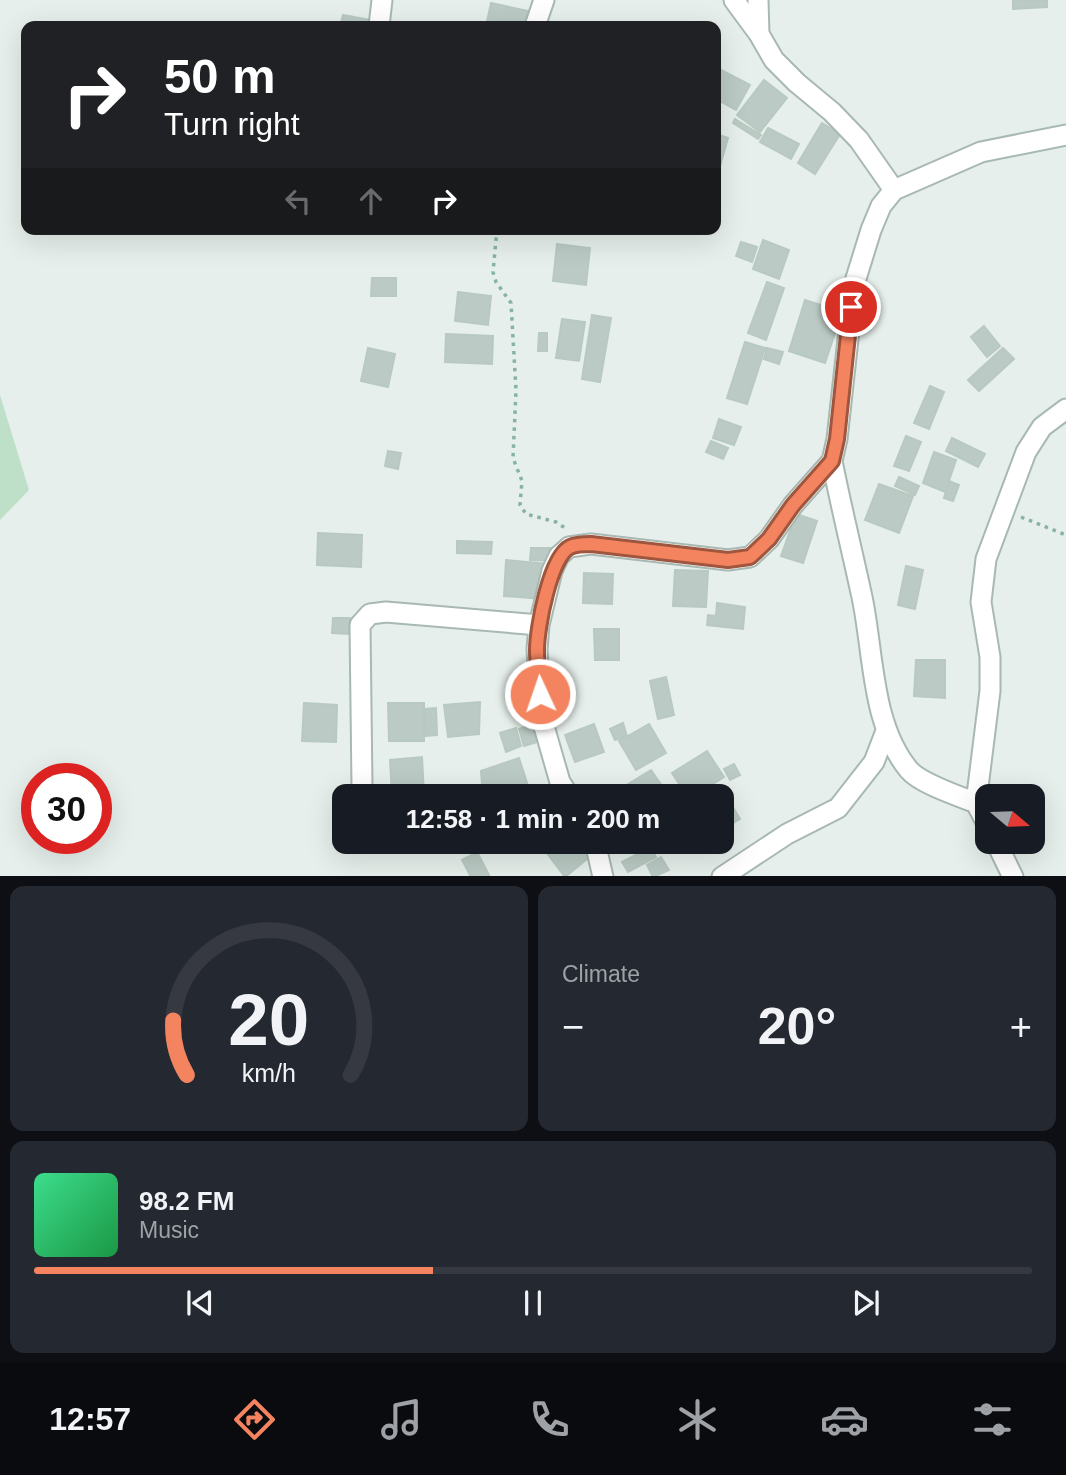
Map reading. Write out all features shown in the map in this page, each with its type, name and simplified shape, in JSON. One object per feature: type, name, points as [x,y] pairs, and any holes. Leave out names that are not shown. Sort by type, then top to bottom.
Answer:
[{"type":"street","points":[[380,21],[382,0]]},
{"type":"street","points":[[537,21],[544,0]]},
{"type":"street","points":[[734,0],[760,34],[774,60],[859,140],[894,190]]},
{"type":"street","points":[[758,0],[760,34]]},
{"type":"street","points":[[912,773],[899,756],[886,731],[862,598],[832,461],[837,439],[854,285],[881,206],[894,190],[981,152],[1066,135]]},
{"type":"street","points":[[978,784],[990,691],[990,657],[981,602],[986,559],[1026,452],[1042,427],[1066,409]]},
{"type":"street","points":[[561,784],[541,716],[537,649],[539,625],[552,571],[559,556],[569,547],[582,544],[728,560],[750,557],[769,539],[793,505],[832,461]]},
{"type":"street","points":[[362,784],[360,625],[370,614],[386,612],[539,625]]},
{"type":"street","points":[[724,876],[787,834],[838,808],[874,762],[886,731]]},
{"type":"street","points":[[874,762],[912,773],[975,803]]},
{"type":"street","points":[[598,854],[603,876]]},
{"type":"street","points":[[1002,854],[1013,876]]},
{"type":"path","points":[[497,235],[494,277],[509,296],[512,312],[516,390],[513,458],[522,481],[520,505],[526,514],[563,526],[582,544]]},
{"type":"path","points":[[1002,513],[1018,516],[1066,535]]},
{"type":"green space","points":[[0,395],[29,490],[0,520]]},
{"type":"building","points":[[1013,0],[1047,0],[1047,7],[1013,9]]},
{"type":"building","points":[[491,3],[528,11],[526,21],[487,21]]},
{"type":"building","points":[[343,15],[371,20],[371,21],[341,21]]},
{"type":"building","points":[[721,70],[750,85],[736,110],[721,102]]},
{"type":"building","points":[[764,80],[787,98],[760,132],[737,115]]},
{"type":"building","points":[[735,119],[761,135],[758,139],[733,123]]},
{"type":"building","points":[[822,123],[840,134],[815,174],[798,163]]},
{"type":"building","points":[[768,128],[799,144],[791,159],[760,142]]},
{"type":"building","points":[[721,136],[728,138],[721,162]]},
{"type":"building","points":[[763,240],[789,250],[779,279],[753,269]]},
{"type":"building","points":[[741,242],[757,247],[752,262],[736,256]]},
{"type":"building","points":[[557,244],[590,248],[586,285],[553,281]]},
{"type":"building","points":[[372,278],[396,278],[396,296],[371,296]]},
{"type":"building","points":[[767,282],[784,288],[766,340],[748,333]]},
{"type":"building","points":[[458,292],[491,296],[488,325],[455,321]]},
{"type":"building","points":[[805,300],[842,312],[825,363],[789,351]]},
{"type":"building","points":[[592,315],[611,318],[600,382],[582,379]]},
{"type":"building","points":[[562,319],[585,322],[579,361],[556,358]]},
{"type":"building","points":[[984,326],[1000,346],[987,357],[971,337]]},
{"type":"building","points":[[539,333],[547,333],[547,351],[538,351]]},
{"type":"building","points":[[446,334],[493,336],[492,364],[445,362]]},
{"type":"building","points":[[745,342],[765,348],[747,404],[727,398]]},
{"type":"building","points":[[368,348],[395,354],[388,387],[361,381]]},
{"type":"building","points":[[767,348],[783,352],[779,364],[764,359]]},
{"type":"building","points":[[1003,348],[1014,359],[979,391],[968,380]]},
{"type":"building","points":[[930,386],[944,392],[929,429],[914,423]]},
{"type":"building","points":[[719,419],[741,427],[734,445],[713,438]]},
{"type":"building","points":[[906,436],[921,442],[909,471],[894,466]]},
{"type":"building","points":[[952,438],[985,454],[978,467],[946,451]]},
{"type":"building","points":[[711,441],[728,448],[723,459],[706,452]]},
{"type":"building","points":[[388,451],[401,453],[398,469],[385,466]]},
{"type":"building","points":[[934,452],[956,460],[945,492],[923,483]]},
{"type":"building","points":[[899,477],[919,486],[915,495],[895,486]]},
{"type":"building","points":[[949,481],[959,485],[953,501],[944,498]]},
{"type":"building","points":[[879,484],[913,496],[899,533],[865,520]]},
{"type":"building","points":[[796,514],[817,521],[803,563],[781,556]]},
{"type":"building","points":[[318,533],[362,535],[361,567],[317,565]]},
{"type":"building","points":[[457,541],[492,542],[491,554],[457,553]]},
{"type":"building","points":[[531,548],[554,548],[554,561],[530,560]]},
{"type":"building","points":[[506,560],[547,564],[542,599],[504,596]]},
{"type":"building","points":[[906,566],[923,570],[915,609],[898,605]]},
{"type":"building","points":[[675,570],[708,571],[706,607],[673,606]]},
{"type":"building","points":[[584,573],[613,574],[612,604],[583,603]]},
{"type":"building","points":[[717,603],[745,607],[743,629],[707,625],[708,615],[716,616]]},
{"type":"building","points":[[333,618],[350,618],[349,634],[332,633]]},
{"type":"building","points":[[594,629],[619,629],[619,660],[595,660]]},
{"type":"building","points":[[916,660],[945,660],[945,698],[914,696]]},
{"type":"building","points":[[666,677],[674,715],[658,719],[650,681]]},
{"type":"building","points":[[480,702],[479,734],[448,737],[444,705]]},
{"type":"building","points":[[304,703],[337,705],[336,742],[302,741]]},
{"type":"building","points":[[388,703],[424,703],[424,741],[389,741]]},
{"type":"building","points":[[436,708],[437,735],[426,736],[425,709]]},
{"type":"building","points":[[623,723],[627,736],[615,740],[610,729]]},
{"type":"building","points":[[594,724],[604,752],[575,762],[565,735]]},
{"type":"building","points":[[649,724],[666,753],[636,770],[619,741]]},
{"type":"building","points":[[532,725],[537,742],[524,746],[519,729]]},
{"type":"building","points":[[516,728],[521,746],[506,752],[500,733]]},
{"type":"building","points":[[707,751],[724,777],[713,784],[679,784],[672,773]]},
{"type":"building","points":[[422,757],[423,784],[391,784],[390,760]]},
{"type":"building","points":[[519,758],[527,784],[482,784],[481,771]]},
{"type":"building","points":[[734,764],[740,775],[730,780],[724,769]]},
{"type":"building","points":[[651,770],[661,784],[628,784]]},
{"type":"building","points":[[734,809],[740,819],[734,823]]},
{"type":"building","points":[[478,854],[489,876],[470,876],[462,860]]},
{"type":"building","points":[[548,854],[591,854],[592,855],[564,876]]},
{"type":"building","points":[[637,854],[654,854],[656,857],[628,872],[622,862]]},
{"type":"building","points":[[661,857],[669,870],[652,876],[647,865]]},
{"type":"route","points":[[540,694],[537,649],[539,625],[552,571],[559,556],[569,547],[591,544],[728,560],[750,557],[769,539],[793,505],[832,461],[837,439],[851,307]]}]
